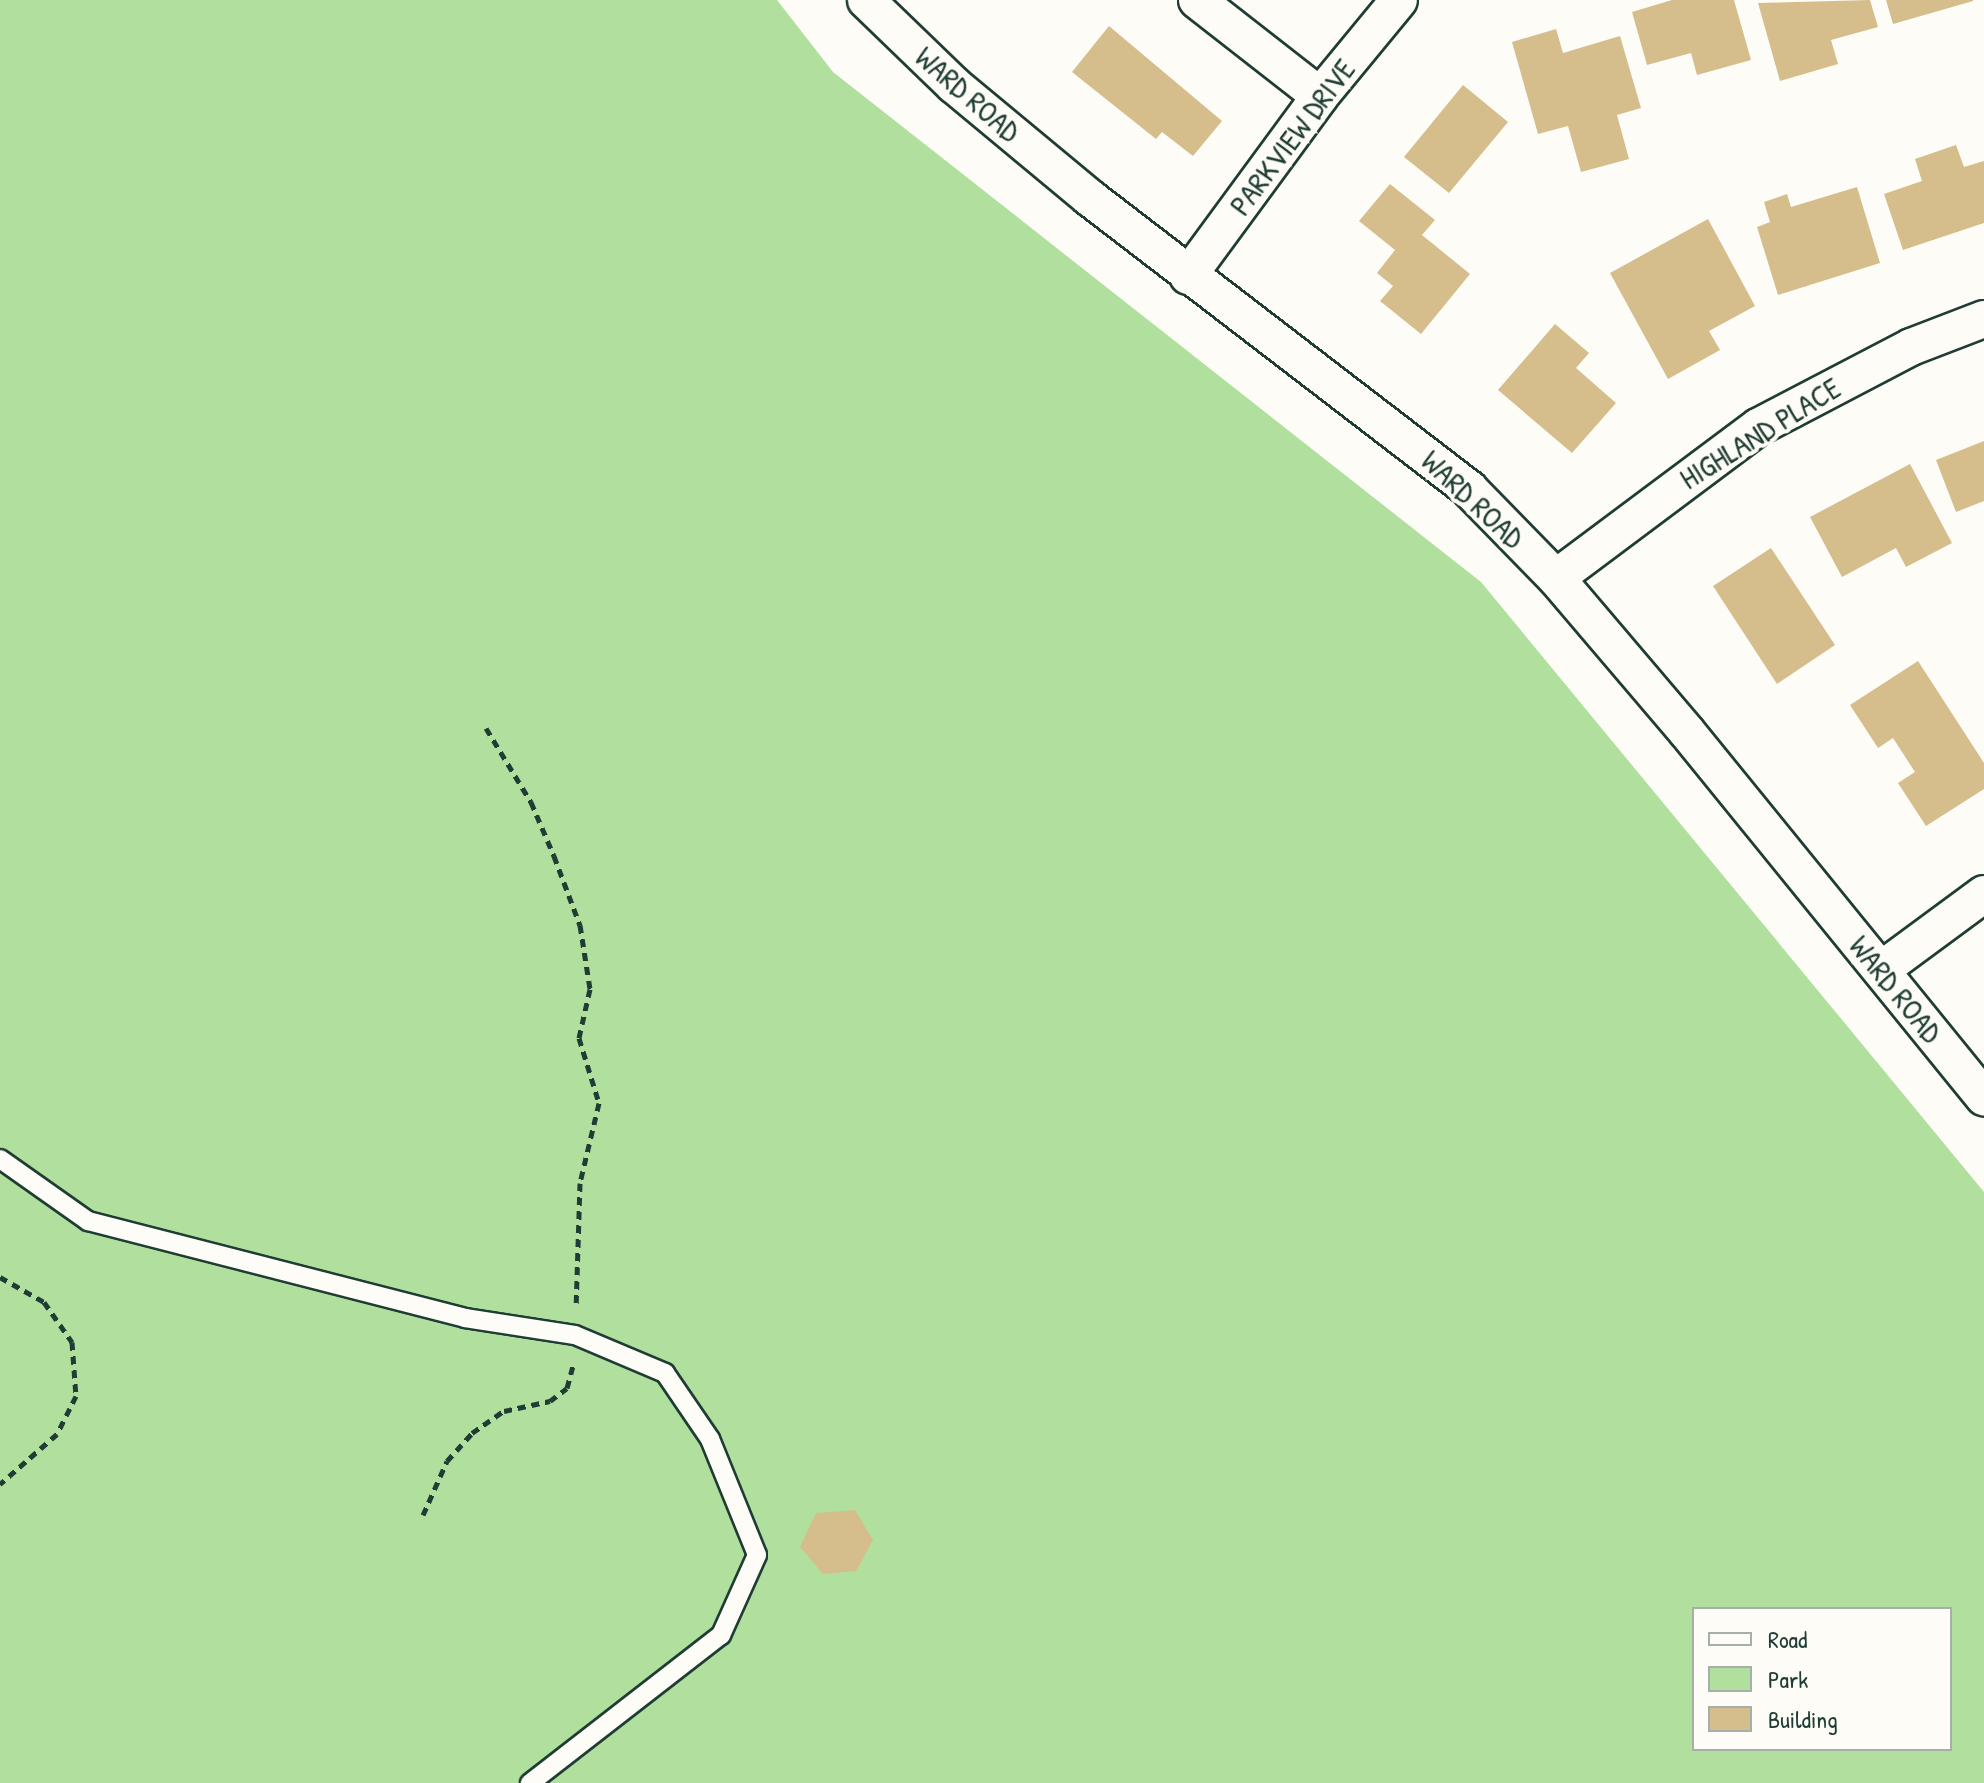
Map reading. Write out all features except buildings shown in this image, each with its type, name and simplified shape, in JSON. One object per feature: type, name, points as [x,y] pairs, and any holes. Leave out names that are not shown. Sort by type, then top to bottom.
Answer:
[{"type":"street","name":"WARD ROAD","points":[[866,0],[954,85],[1188,276],[1469,489],[1556,578],[1984,1097]]},
{"type":"street","points":[[1197,0],[1320,96]]},
{"type":"street","name":"PARKVIEW DRIVE","points":[[1188,276],[1320,96],[1399,0]]},
{"type":"street","name":"HIGHLAND PLACE","points":[[1556,578],[1758,427],[1911,347],[1984,319]]},
{"type":"street","points":[[1881,970],[1984,894]]},
{"type":"lane","points":[[0,1159],[88,1221],[465,1318],[575,1335],[665,1373],[710,1439],[757,1555],[721,1635],[530,1783]]},
{"type":"path","points":[[423,1515],[447,1461],[472,1433],[504,1411],[550,1401],[567,1388],[575,1335],[580,1183],[599,1103],[579,1038],[590,989],[580,925],[531,802],[486,728]]},
{"type":"path","points":[[0,1277],[44,1302],[72,1342],[76,1396],[57,1434],[0,1484]]},
{"type":"green space","points":[[0,0],[777,0],[833,72],[1481,582],[1984,1192],[1984,1783],[0,1783]]}]
